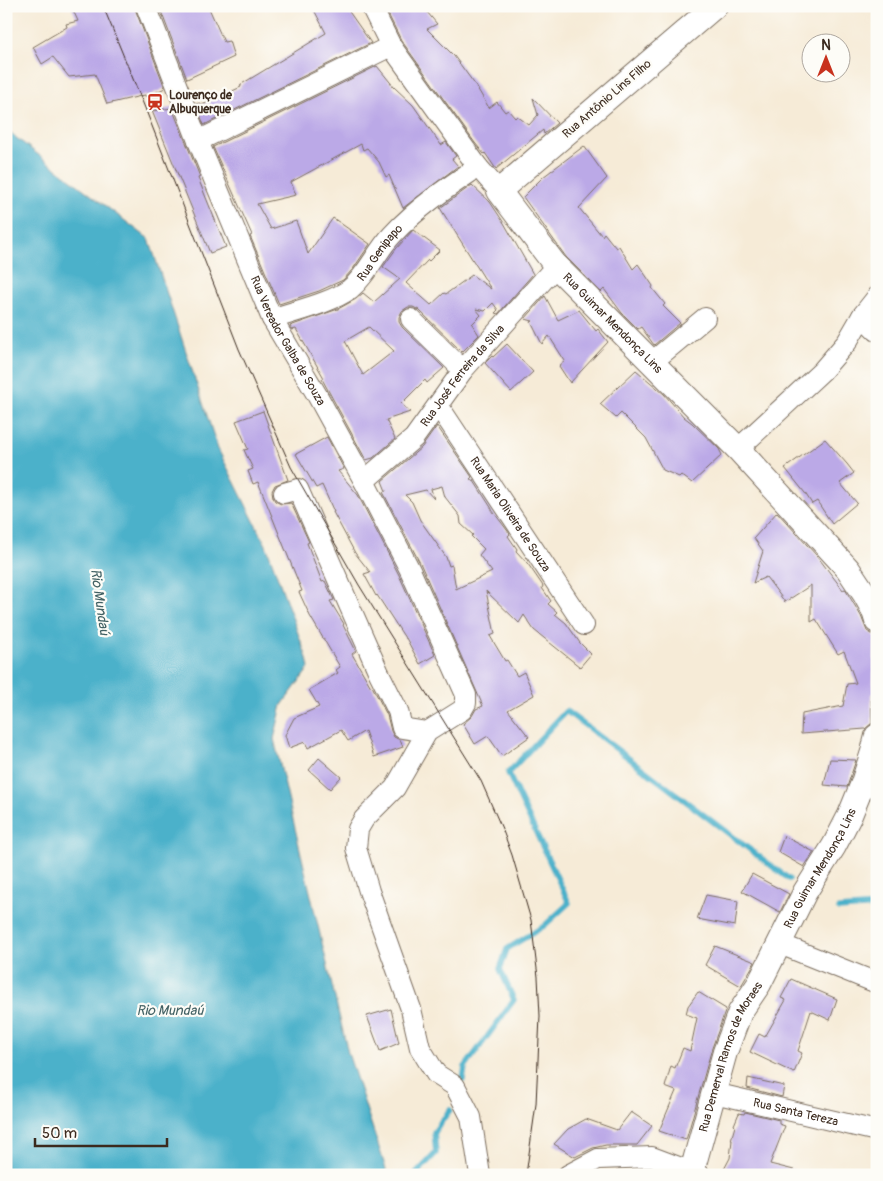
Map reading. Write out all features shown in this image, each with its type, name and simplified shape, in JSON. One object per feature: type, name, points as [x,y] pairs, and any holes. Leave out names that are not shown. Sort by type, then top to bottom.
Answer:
[{"type":"street","name":"Rua Vereador Galba de Souza","points":[[146,6],[198,141],[272,320],[317,395],[364,481],[410,570],[466,695],[466,703],[462,710],[427,732]]},
{"type":"street","name":"Rua Guimar Mendonça Lins","points":[[371,6],[391,46],[478,167],[499,191],[556,266],[738,449],[848,569],[864,593],[877,621]]},
{"type":"street","name":"Rua Antônio Lins Filho","points":[[499,191],[715,6]]},
{"type":"street","points":[[198,141],[391,46]]},
{"type":"street","name":"Rua Genipapo","points":[[272,320],[330,300],[348,290],[358,282],[390,236],[431,200],[478,167]]},
{"type":"street","name":"Rua José Ferreira da Silva","points":[[364,481],[414,438],[463,370],[556,266]]},
{"type":"street","points":[[738,449],[822,371],[853,333],[862,316],[877,297]]},
{"type":"street","points":[[862,316],[877,331]]},
{"type":"street","points":[[652,362],[705,318]]},
{"type":"street","points":[[411,319],[463,370]]},
{"type":"street","name":"Rua Maria Oliveira de Souza","points":[[438,404],[584,625]]},
{"type":"street","points":[[284,493],[298,489],[379,673],[398,711],[402,728],[427,732],[395,788],[364,819],[358,829],[356,848],[369,891],[411,1009],[420,1048],[436,1074],[455,1086],[471,1117],[480,1175]]},
{"type":"street","name":"Rua Guimar Mendonça Lins","points":[[780,944],[805,892],[834,846],[850,815],[870,785],[873,752],[877,736]]},
{"type":"street","points":[[780,944],[877,983]]},
{"type":"street","name":"Rua Demerval Ramos de Moraes","points":[[694,1173],[714,1093],[740,1012],[759,984],[780,944]]},
{"type":"street","name":"Rua Santa Tereza","points":[[714,1093],[877,1131]]},
{"type":"street","points":[[568,1175],[598,1160],[652,1157],[694,1173]]},
{"type":"water","name":"Rio Mundaú","points":[[6,130],[149,239],[218,449],[266,545],[309,668],[282,705],[274,739],[348,1053],[388,1175],[6,1175]]},
{"type":"building","points":[[71,6],[134,6],[165,88],[146,97],[145,95],[107,104],[95,74],[69,77],[53,57],[42,64],[33,47],[67,27],[66,24],[78,21]]},
{"type":"building","points":[[159,6],[208,6],[224,42],[229,41],[234,57],[187,79]]},
{"type":"building","points":[[312,6],[345,6],[371,43],[204,125],[196,104],[200,103],[202,105],[241,87],[240,85],[326,33]]},
{"type":"building","points":[[384,6],[422,6],[437,24],[427,29],[454,56],[489,108],[497,102],[505,112],[508,110],[515,118],[517,116],[529,125],[538,115],[533,98],[557,123],[544,134],[543,130],[496,169],[401,40]]},
{"type":"building","points":[[377,66],[394,87],[413,105],[441,145],[446,142],[456,156],[452,159],[458,166],[403,208],[389,175],[386,177],[379,162],[367,148],[363,150],[361,144],[291,182],[296,195],[257,204],[271,229],[296,221],[308,254],[333,218],[370,244],[343,280],[319,291],[279,304],[250,236],[252,235],[213,147]]},
{"type":"building","points":[[172,108],[226,247],[210,253],[152,111]]},
{"type":"building","points":[[584,146],[607,178],[579,208],[602,236],[604,233],[616,248],[619,246],[633,269],[638,264],[653,286],[652,288],[665,304],[663,306],[680,323],[654,345],[641,327],[638,329],[622,313],[604,289],[601,292],[566,257],[523,197],[543,177]]},
{"type":"building","points":[[472,185],[490,202],[533,274],[498,314],[495,313],[498,310],[493,303],[485,311],[476,309],[481,315],[472,324],[479,335],[462,352],[419,310],[408,307],[402,311],[399,322],[402,327],[444,368],[427,383],[425,380],[401,404],[410,412],[386,420],[395,439],[373,458],[366,460],[322,379],[324,378],[296,329],[292,330],[290,326],[338,309],[363,293],[374,302],[400,279],[383,267],[413,230],[440,250],[406,283],[431,305],[444,293],[446,294],[472,275],[491,289],[440,208]],"holes":[[[369,327],[394,351],[363,375],[345,341]]]},
{"type":"building","points":[[545,296],[558,320],[579,310],[596,331],[598,329],[608,342],[570,383],[559,366],[565,361],[549,336],[542,344],[531,322],[533,321],[525,319]]},
{"type":"building","points":[[507,344],[533,372],[511,392],[485,363]]},
{"type":"building","points":[[636,370],[664,394],[684,417],[719,449],[722,455],[692,483],[681,475],[679,477],[663,470],[646,438],[621,413],[616,418],[600,404]]},
{"type":"building","points":[[263,411],[288,480],[275,485],[272,491],[273,497],[275,501],[281,504],[291,503],[309,542],[307,543],[322,582],[325,581],[334,600],[330,601],[344,624],[356,651],[352,654],[387,715],[394,737],[400,740],[403,747],[374,757],[365,731],[348,741],[341,730],[308,748],[305,742],[289,748],[285,735],[294,718],[319,707],[309,690],[338,673],[336,670],[340,667],[310,616],[299,592],[302,591],[258,482],[253,484],[248,471],[253,469],[244,450],[248,449],[236,421]]},
{"type":"building","points":[[437,426],[472,477],[470,479],[474,481],[510,534],[508,536],[517,549],[516,551],[528,564],[543,586],[542,588],[551,601],[548,604],[557,612],[555,614],[566,623],[580,643],[591,654],[580,667],[534,630],[524,615],[519,623],[486,591],[495,634],[490,636],[505,661],[507,660],[517,676],[524,672],[534,695],[508,710],[529,737],[502,756],[488,736],[475,744],[463,724],[472,716],[476,709],[483,706],[421,565],[383,492],[386,491],[382,481],[422,447]],"holes":[[[442,486],[445,497],[460,516],[461,524],[484,549],[479,555],[492,572],[456,589],[452,565],[449,566],[446,557],[420,520],[412,502],[405,495],[426,490],[434,499],[431,489]]]},
{"type":"building","points":[[327,437],[344,469],[338,471],[358,495],[399,575],[435,655],[420,664],[406,638],[376,596],[364,574],[370,572],[355,553],[333,512],[322,485],[316,488],[296,454]]},
{"type":"building","points":[[825,439],[854,473],[840,483],[857,503],[832,524],[817,501],[812,504],[785,468]]},
{"type":"building","points":[[777,512],[817,556],[843,590],[845,589],[861,616],[867,631],[875,636],[873,684],[875,693],[871,694],[872,723],[865,729],[801,734],[802,714],[843,706],[847,684],[856,683],[844,651],[838,654],[816,619],[811,622],[811,585],[785,602],[766,577],[753,583],[763,551],[754,538]]},
{"type":"building","points":[[319,758],[341,777],[330,789],[309,770]]},
{"type":"building","points":[[830,759],[856,760],[847,787],[824,785]]},
{"type":"building","points":[[784,836],[814,852],[804,867],[778,852]]},
{"type":"building","points":[[752,874],[789,894],[780,912],[742,891]]},
{"type":"building","points":[[706,895],[738,901],[735,926],[697,919]]},
{"type":"building","points":[[715,946],[755,962],[741,986],[705,965]]},
{"type":"building","points":[[791,979],[837,999],[830,1020],[811,1011],[798,1051],[802,1053],[794,1073],[750,1052],[759,1034],[765,1037],[786,1000],[781,998]]},
{"type":"building","points":[[698,992],[726,1009],[712,1048],[686,1140],[659,1131],[676,1091],[665,1087],[671,1066],[675,1068],[683,1048],[690,1051],[697,1018],[686,1014],[688,1006]]},
{"type":"building","points":[[391,1009],[399,1043],[380,1051],[367,1016]]},
{"type":"building","points":[[748,1078],[784,1086],[782,1097],[747,1088]]},
{"type":"building","points":[[631,1112],[652,1126],[637,1145],[606,1145],[593,1148],[575,1157],[554,1144],[568,1129],[586,1119],[617,1130]]},
{"type":"building","points":[[745,1112],[779,1120],[779,1124],[785,1126],[770,1164],[794,1170],[794,1175],[721,1175],[730,1158],[734,1125],[739,1113],[744,1114]]},
{"type":"waterway","points":[[463,1080],[465,1067],[514,1000],[500,969],[507,949],[544,926],[569,903],[508,773],[566,711],[789,879]]},
{"type":"waterway","points":[[839,909],[877,906]]},
{"type":"waterway","points":[[415,1175],[436,1153],[434,1132],[450,1110]]},
{"type":"tram line","points":[[103,6],[239,349],[291,467],[359,585],[481,781],[512,855],[531,920],[538,977],[540,1016],[536,1104],[526,1175]]},
{"type":"place","name":"Lourenço de Albuquerque","points":[[155,102]]}]
